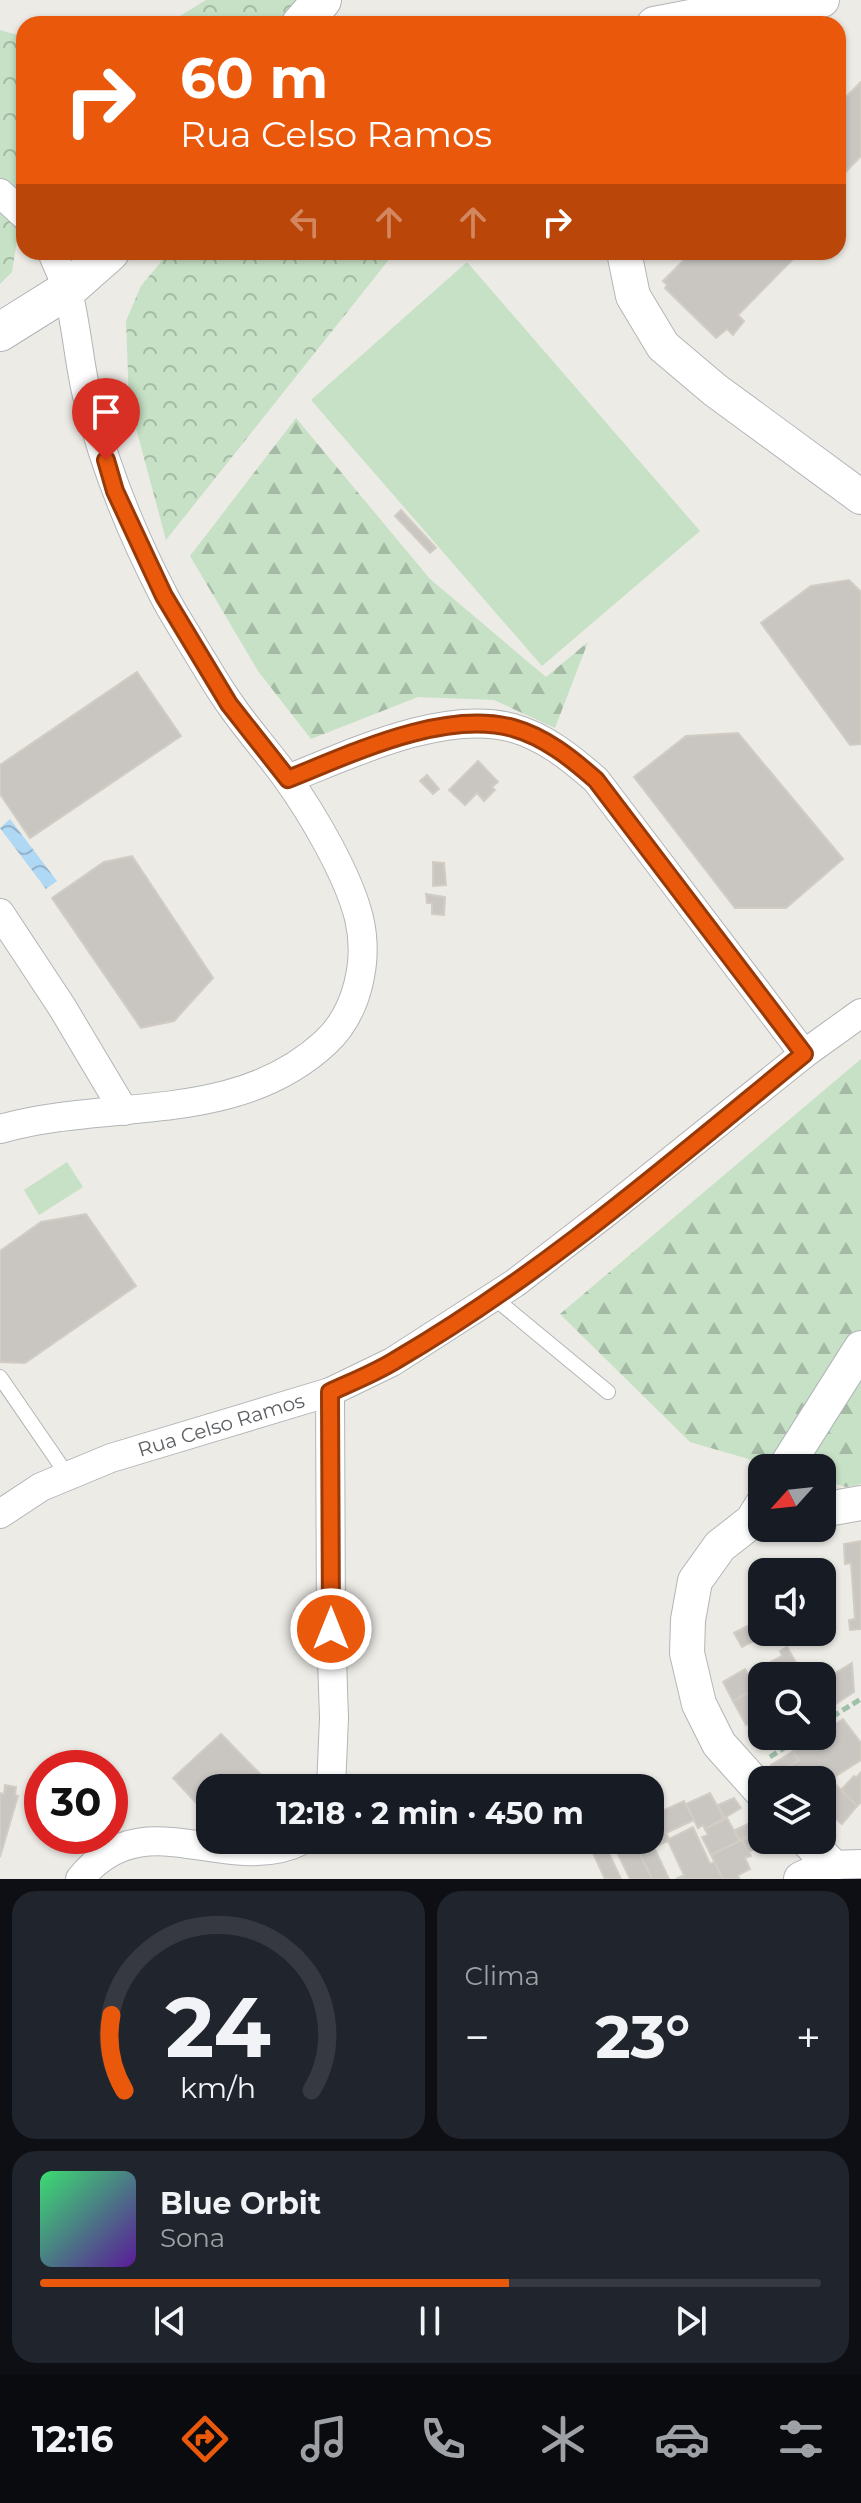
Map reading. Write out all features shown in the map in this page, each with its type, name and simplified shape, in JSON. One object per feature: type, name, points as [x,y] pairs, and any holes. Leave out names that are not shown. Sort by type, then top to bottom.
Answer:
[{"type":"main road","points":[[308,16],[322,0]]},
{"type":"main road","points":[[0,332],[67,290],[101,260]]},
{"type":"street","points":[[703,16],[773,1],[822,0]]},
{"type":"street","points":[[0,193],[16,208]]},
{"type":"street","points":[[0,1129],[27,1121],[174,1106],[213,1099],[263,1084],[306,1059],[329,1040],[349,1011],[363,967],[359,919],[346,882],[326,842],[288,779],[229,704],[164,596],[115,491],[88,399],[67,290],[55,260]]},
{"type":"street","points":[[626,260],[633,296],[663,346],[715,390],[861,497]]},
{"type":"street","points":[[288,779],[356,752],[439,727],[479,721],[514,728],[543,740],[569,756],[596,780],[804,1054]]},
{"type":"street","points":[[0,913],[45,980],[124,1111]]},
{"type":"street","name":"Rua Celso Ramos","points":[[0,1514],[41,1487],[111,1458],[330,1392],[392,1362],[493,1297],[861,1013]]},
{"type":"street","points":[[794,1454],[861,1348]]},
{"type":"street","points":[[330,1392],[334,1718],[332,1774]]},
{"type":"street","points":[[836,1507],[861,1503]]},
{"type":"street","points":[[748,1524],[720,1546],[695,1581],[688,1620],[687,1653],[699,1704],[719,1744],[748,1776]]},
{"type":"street","points":[[80,1879],[107,1854],[128,1847],[154,1846],[216,1862],[241,1863],[281,1854]]},
{"type":"lane","points":[[493,1297],[608,1392]]},
{"type":"lane","points":[[0,1377],[68,1476]]},
{"type":"path","points":[[836,1714],[861,1699]]},
{"type":"green space","points":[[206,0],[323,0],[310,16],[180,16]]},
{"type":"green space","points":[[0,30],[16,35],[16,202],[0,183]]},
{"type":"green space","points":[[0,213],[16,225],[16,246],[12,272],[0,284]]},
{"type":"green space","points":[[162,260],[389,260],[166,540],[129,402],[126,321],[141,286]]},
{"type":"green space","points":[[467,262],[700,531],[542,666],[311,400]]},
{"type":"green space","points":[[296,418],[430,579],[546,677],[588,642],[555,728],[494,700],[418,697],[311,739],[258,671],[190,556]]},
{"type":"green space","points":[[861,1059],[861,1484],[846,1487],[836,1484],[836,1454],[748,1454],[748,1459],[690,1442],[560,1314]]},
{"type":"green space","points":[[67,1162],[83,1187],[39,1215],[24,1190]]},
{"type":"water","points":[[10,819],[57,881],[46,889],[0,828]]},
{"type":"building","points":[[861,82],[861,156],[846,172],[846,97]]},
{"type":"building","points":[[684,260],[792,260],[738,315],[744,321],[733,335],[727,329],[716,338],[665,288],[667,285],[663,281]]},
{"type":"building","points":[[401,510],[436,548],[430,553],[395,516]]},
{"type":"building","points":[[849,580],[861,592],[861,744],[850,745],[761,623],[811,586]]},
{"type":"building","points":[[137,672],[181,736],[30,838],[0,794],[0,765]]},
{"type":"building","points":[[738,733],[843,859],[786,908],[735,908],[634,777],[686,736]]},
{"type":"building","points":[[478,761],[498,782],[484,801],[477,793],[465,805],[449,790]]},
{"type":"building","points":[[427,775],[439,789],[433,794],[420,781]]},
{"type":"building","points":[[132,856],[213,978],[174,1021],[141,1028],[52,898],[104,862]]},
{"type":"building","points":[[433,862],[444,863],[446,885],[433,886]]},
{"type":"building","points":[[426,894],[445,897],[444,915],[432,914],[432,903],[427,903]]},
{"type":"building","points":[[86,1214],[136,1286],[25,1363],[0,1362],[0,1251],[41,1222]]},
{"type":"building","points":[[861,1541],[861,1629],[850,1630],[849,1620],[855,1619],[851,1563],[845,1564],[844,1544]]},
{"type":"building","points":[[748,1626],[748,1644],[742,1647],[734,1633]]},
{"type":"building","points":[[787,1647],[796,1662],[771,1662],[782,1656],[780,1651]]},
{"type":"building","points":[[852,1663],[854,1692],[836,1704],[836,1673]]},
{"type":"building","points":[[745,1669],[748,1693],[733,1701],[723,1682]]},
{"type":"building","points":[[748,1693],[748,1724],[746,1725],[733,1701]]},
{"type":"building","points":[[843,1719],[861,1743],[861,1760],[836,1776],[836,1766],[790,1766],[799,1760],[792,1752],[795,1750],[836,1750],[836,1724]]},
{"type":"building","points":[[221,1734],[260,1774],[196,1774],[196,1803],[173,1778]]},
{"type":"building","points":[[792,1752],[799,1760],[790,1766],[771,1765]]},
{"type":"building","points":[[861,1772],[861,1802],[857,1806],[841,1790]]},
{"type":"building","points":[[5,1785],[16,1787],[15,1795],[18,1796],[0,1857],[0,1793],[4,1794]]},
{"type":"building","points":[[836,1785],[857,1806],[842,1824],[836,1819]]},
{"type":"building","points":[[710,1793],[724,1818],[705,1829],[703,1825],[698,1828],[686,1804]]},
{"type":"building","points":[[734,1798],[741,1808],[724,1818],[718,1805]]},
{"type":"building","points":[[684,1801],[694,1820],[666,1833],[669,1839],[693,1827],[710,1864],[714,1862],[723,1879],[676,1879],[684,1875],[668,1841],[664,1843],[664,1810]]},
{"type":"building","points":[[727,1818],[739,1840],[742,1840],[711,1855],[702,1837],[708,1835],[705,1829]]},
{"type":"building","points":[[748,1824],[748,1837],[739,1840],[735,1830]]},
{"type":"building","points":[[742,1840],[751,1856],[745,1858],[750,1869],[738,1875],[739,1878],[723,1879],[711,1855]]},
{"type":"building","points":[[593,1854],[609,1854],[621,1879],[605,1879]]},
{"type":"building","points":[[618,1854],[640,1854],[652,1879],[630,1879]]},
{"type":"building","points":[[640,1854],[657,1854],[669,1879],[652,1879]]},
{"type":"route","points":[[106,460],[115,491],[164,596],[229,704],[288,779],[387,741],[439,727],[479,721],[514,728],[543,740],[569,756],[596,780],[804,1054],[515,1283],[443,1332],[392,1362],[330,1392],[331,1629]]}]
